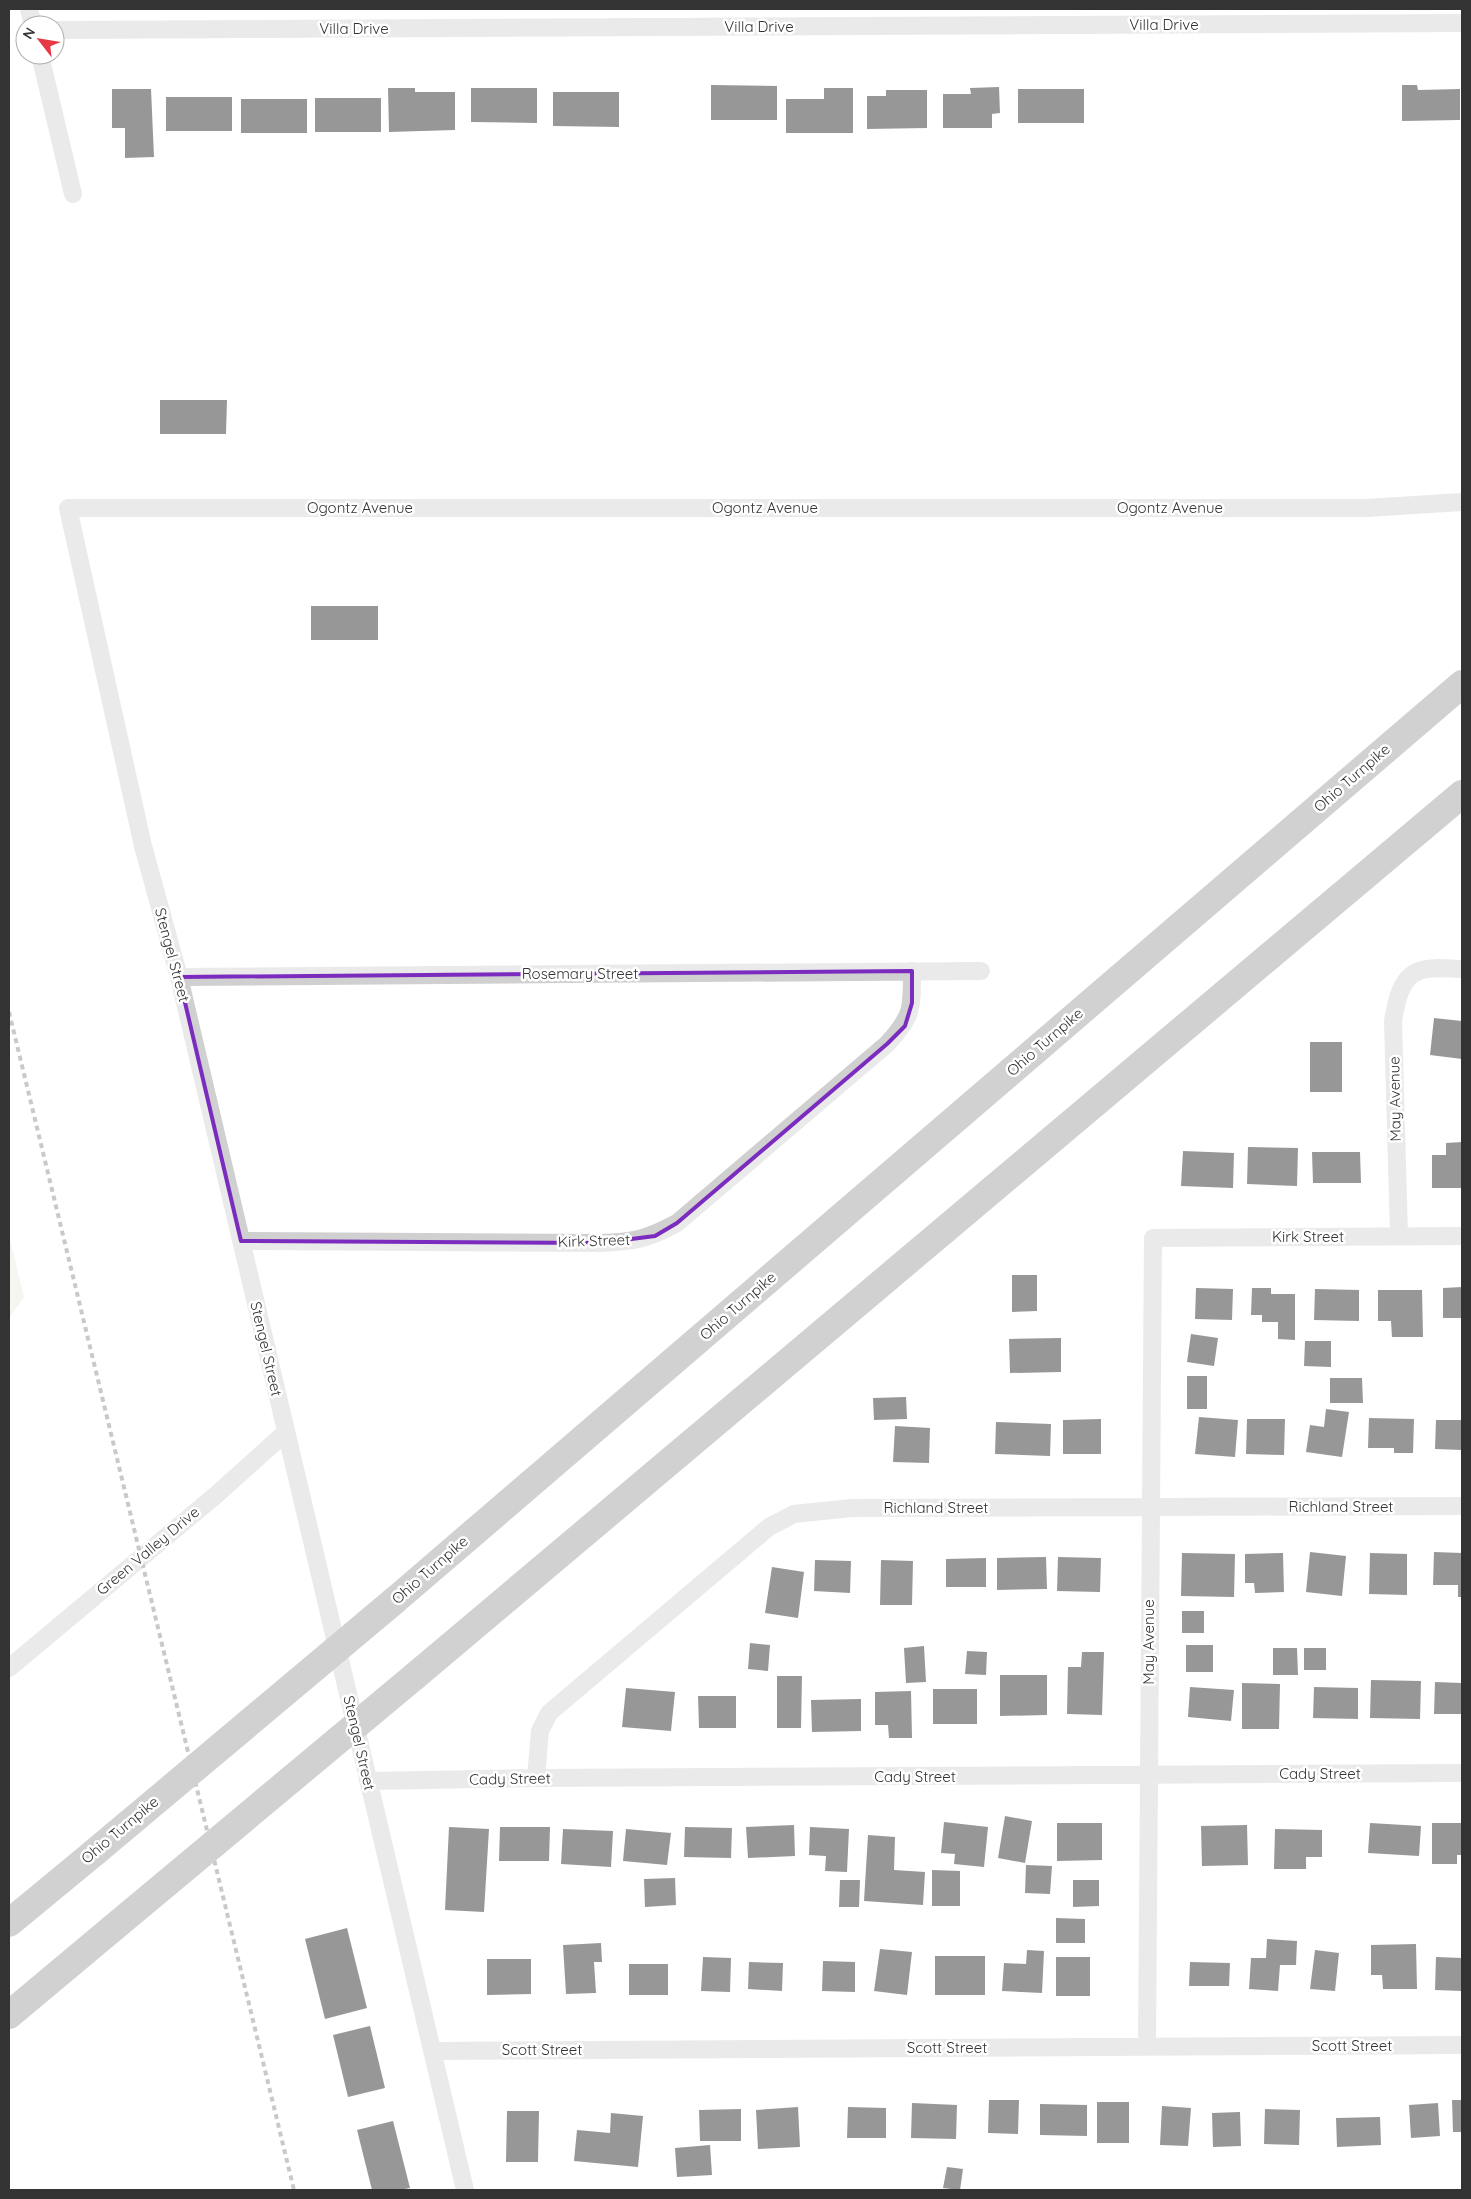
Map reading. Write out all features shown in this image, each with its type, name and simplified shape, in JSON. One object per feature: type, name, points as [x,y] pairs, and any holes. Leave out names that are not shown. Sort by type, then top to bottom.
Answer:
[{"type":"highway","name":"Ohio Turnpike","points":[[9,1923],[394,1601],[1462,684]]},
{"type":"highway","points":[[9,2015],[415,1676],[1462,794]]},
{"type":"street","name":"Villa Drive","points":[[65,30],[1158,17],[1462,23]]},
{"type":"street","points":[[42,65],[73,194]]},
{"type":"street","name":"Ogontz Avenue","points":[[68,508],[1367,508],[1462,502]]},
{"type":"street","name":"Stengel Street","points":[[68,508],[143,846],[179,977],[465,2190]]},
{"type":"street","name":"May Avenue","points":[[1399,1236],[1393,1021],[1397,998],[1402,987],[1419,970],[1462,969]]},
{"type":"street","name":"Kirk Street","points":[[241,1241],[600,1243],[629,1242],[654,1236],[677,1222],[887,1044],[905,1026],[912,1003],[912,971]]},
{"type":"street","name":"Rosemary Street","points":[[179,977],[981,971]]},
{"type":"street","name":"Kirk Street","points":[[1153,1238],[1462,1236]]},
{"type":"street","name":"May Avenue","points":[[1147,2046],[1153,1238]]},
{"type":"street","name":"Green Valley Drive","points":[[9,1668],[216,1495],[285,1433]]},
{"type":"street","name":"Richland Street","points":[[536,1778],[540,1731],[549,1713],[770,1527],[794,1514],[851,1508],[1462,1506]]},
{"type":"street","name":"Cady Street","points":[[368,1781],[536,1778],[1462,1773]]},
{"type":"street","name":"Scott Street","points":[[432,2051],[1462,2045]]},
{"type":"highlighted area","points":[[912,971],[912,1003],[905,1026],[887,1044],[677,1223],[655,1236],[600,1243],[241,1241],[179,977]]},
{"type":"shaded area","points":[[9,1235],[24,1297],[9,1318]]},
{"type":"building","points":[[711,85],[777,86],[777,120],[711,120]]},
{"type":"building","points":[[1402,85],[1417,85],[1418,90],[1460,89],[1460,120],[1402,121]]},
{"type":"building","points":[[999,87],[1000,113],[992,114],[992,128],[943,128],[943,94],[971,94],[970,88]]},
{"type":"building","points":[[388,88],[415,88],[415,92],[455,92],[455,130],[389,132]]},
{"type":"building","points":[[471,88],[537,88],[537,123],[471,122]]},
{"type":"building","points":[[824,88],[853,88],[853,133],[786,133],[786,99],[824,99]]},
{"type":"building","points":[[112,89],[151,89],[154,157],[125,158],[125,128],[112,128]]},
{"type":"building","points":[[1018,89],[1084,89],[1084,123],[1018,123]]},
{"type":"building","points":[[886,90],[927,90],[927,128],[867,129],[867,96],[886,96]]},
{"type":"building","points":[[553,92],[619,92],[619,127],[553,126]]},
{"type":"building","points":[[166,97],[232,97],[232,131],[166,131]]},
{"type":"building","points":[[315,98],[381,98],[381,132],[315,132]]},
{"type":"building","points":[[241,99],[307,99],[307,133],[241,133]]},
{"type":"building","points":[[160,400],[227,400],[226,434],[160,434]]},
{"type":"building","points":[[311,606],[378,606],[378,640],[311,640]]},
{"type":"building","points":[[1434,1018],[1462,1021],[1462,1059],[1430,1055]]},
{"type":"building","points":[[1310,1042],[1342,1042],[1342,1092],[1310,1092]]},
{"type":"building","points":[[1462,1142],[1462,1188],[1432,1188],[1432,1155],[1446,1155],[1446,1143]]},
{"type":"building","points":[[1248,1147],[1298,1148],[1297,1186],[1247,1184]]},
{"type":"building","points":[[1183,1151],[1234,1153],[1233,1188],[1181,1186]]},
{"type":"building","points":[[1312,1152],[1360,1152],[1361,1183],[1313,1183]]},
{"type":"building","points":[[1012,1275],[1037,1275],[1037,1311],[1012,1312]]},
{"type":"building","points":[[1462,1287],[1462,1318],[1443,1318],[1443,1288]]},
{"type":"building","points":[[1196,1288],[1233,1289],[1232,1320],[1195,1319]]},
{"type":"building","points":[[1252,1288],[1271,1288],[1271,1294],[1295,1294],[1295,1340],[1278,1339],[1278,1322],[1262,1322],[1262,1315],[1251,1315]]},
{"type":"building","points":[[1315,1289],[1359,1290],[1359,1321],[1314,1320]]},
{"type":"building","points":[[1378,1290],[1422,1290],[1423,1337],[1392,1337],[1391,1321],[1378,1321]]},
{"type":"building","points":[[1191,1334],[1218,1338],[1214,1366],[1187,1362]]},
{"type":"building","points":[[1061,1338],[1061,1372],[1010,1373],[1009,1339]]},
{"type":"building","points":[[1305,1341],[1331,1341],[1331,1367],[1304,1366]]},
{"type":"building","points":[[1187,1376],[1207,1376],[1207,1409],[1187,1409]]},
{"type":"building","points":[[1330,1378],[1362,1378],[1363,1403],[1330,1403]]},
{"type":"building","points":[[906,1397],[907,1419],[874,1420],[873,1398]]},
{"type":"building","points":[[1326,1409],[1349,1412],[1342,1457],[1306,1452],[1310,1425],[1324,1427]]},
{"type":"building","points":[[1199,1417],[1238,1420],[1235,1457],[1195,1454]]},
{"type":"building","points":[[1369,1418],[1414,1419],[1413,1453],[1394,1453],[1394,1448],[1368,1448]]},
{"type":"building","points":[[1101,1419],[1101,1454],[1063,1454],[1063,1420]]},
{"type":"building","points":[[1247,1419],[1285,1419],[1284,1455],[1246,1454]]},
{"type":"building","points":[[1436,1420],[1462,1420],[1462,1450],[1435,1449]]},
{"type":"building","points":[[996,1422],[1051,1424],[1050,1456],[995,1454]]},
{"type":"building","points":[[895,1426],[930,1428],[929,1463],[893,1462]]},
{"type":"building","points":[[1310,1552],[1346,1556],[1342,1596],[1306,1592]]},
{"type":"building","points":[[1434,1552],[1462,1553],[1462,1597],[1458,1597],[1458,1585],[1433,1585]]},
{"type":"building","points":[[1182,1553],[1235,1554],[1234,1597],[1181,1596]]},
{"type":"building","points":[[1283,1553],[1284,1592],[1255,1593],[1254,1583],[1245,1583],[1245,1554]]},
{"type":"building","points":[[1370,1553],[1407,1554],[1407,1595],[1369,1594]]},
{"type":"building","points":[[1046,1557],[1047,1589],[997,1590],[997,1558]]},
{"type":"building","points":[[1058,1557],[1101,1558],[1100,1592],[1057,1591]]},
{"type":"building","points":[[986,1558],[986,1587],[946,1587],[946,1559]]},
{"type":"building","points":[[815,1560],[851,1561],[850,1593],[814,1591]]},
{"type":"building","points":[[881,1560],[913,1561],[912,1605],[880,1605]]},
{"type":"building","points":[[772,1567],[804,1572],[798,1618],[765,1613]]},
{"type":"building","points":[[1182,1611],[1204,1611],[1204,1633],[1182,1633]]},
{"type":"building","points":[[750,1643],[770,1645],[768,1671],[748,1669]]},
{"type":"building","points":[[1186,1645],[1213,1645],[1213,1672],[1186,1672]]},
{"type":"building","points":[[924,1646],[926,1682],[906,1683],[904,1648]]},
{"type":"building","points":[[1273,1648],[1297,1648],[1298,1675],[1273,1675]]},
{"type":"building","points":[[1304,1648],[1326,1648],[1326,1670],[1304,1670]]},
{"type":"building","points":[[967,1651],[987,1652],[986,1675],[965,1674]]},
{"type":"building","points":[[1082,1652],[1104,1652],[1102,1715],[1067,1714],[1068,1667],[1081,1667]]},
{"type":"building","points":[[1000,1675],[1047,1675],[1047,1715],[1000,1716]]},
{"type":"building","points":[[777,1676],[802,1676],[801,1728],[777,1728]]},
{"type":"building","points":[[1371,1680],[1421,1681],[1420,1719],[1370,1718]]},
{"type":"building","points":[[1435,1682],[1462,1683],[1462,1714],[1434,1714]]},
{"type":"building","points":[[1242,1683],[1280,1684],[1279,1729],[1242,1729]]},
{"type":"building","points":[[1190,1687],[1234,1690],[1231,1721],[1188,1717]]},
{"type":"building","points":[[1314,1687],[1358,1688],[1358,1719],[1313,1718]]},
{"type":"building","points":[[626,1688],[675,1692],[671,1731],[622,1727]]},
{"type":"building","points":[[933,1689],[977,1689],[977,1724],[933,1724]]},
{"type":"building","points":[[911,1691],[912,1738],[889,1738],[888,1725],[875,1725],[875,1692]]},
{"type":"building","points":[[698,1696],[736,1696],[736,1728],[699,1728]]},
{"type":"building","points":[[861,1699],[861,1731],[812,1732],[811,1700]]},
{"type":"building","points":[[1005,1816],[1032,1821],[1025,1863],[998,1858]]},
{"type":"building","points":[[944,1822],[988,1827],[984,1867],[954,1864],[955,1854],[941,1853]]},
{"type":"building","points":[[1057,1823],[1102,1823],[1102,1860],[1057,1861]]},
{"type":"building","points":[[1370,1823],[1421,1826],[1419,1856],[1368,1853]]},
{"type":"building","points":[[1432,1823],[1462,1823],[1462,1855],[1457,1855],[1457,1864],[1432,1864]]},
{"type":"building","points":[[794,1825],[795,1856],[748,1858],[746,1827]]},
{"type":"building","points":[[1247,1825],[1248,1865],[1202,1866],[1201,1826]]},
{"type":"building","points":[[449,1827],[489,1829],[484,1912],[445,1910]]},
{"type":"building","points":[[500,1827],[550,1827],[549,1861],[499,1861]]},
{"type":"building","points":[[685,1827],[732,1828],[731,1858],[684,1857]]},
{"type":"building","points":[[810,1827],[849,1829],[847,1872],[825,1871],[826,1856],[809,1855]]},
{"type":"building","points":[[563,1829],[613,1831],[611,1867],[561,1864]]},
{"type":"building","points":[[626,1829],[671,1833],[667,1865],[623,1861]]},
{"type":"building","points":[[1275,1829],[1322,1830],[1322,1857],[1306,1857],[1306,1869],[1274,1869]]},
{"type":"building","points":[[868,1835],[895,1837],[894,1870],[925,1872],[923,1905],[864,1901]]},
{"type":"building","points":[[1026,1865],[1052,1866],[1050,1894],[1025,1893]]},
{"type":"building","points":[[932,1870],[960,1871],[960,1906],[932,1906]]},
{"type":"building","points":[[675,1878],[676,1905],[645,1907],[644,1879]]},
{"type":"building","points":[[840,1880],[860,1880],[859,1907],[839,1907]]},
{"type":"building","points":[[1073,1880],[1099,1880],[1099,1906],[1073,1907]]},
{"type":"building","points":[[1056,1918],[1085,1919],[1085,1943],[1056,1943]]},
{"type":"building","points":[[347,1928],[367,2008],[325,2019],[305,1939]]},
{"type":"building","points":[[1267,1939],[1297,1941],[1296,1965],[1280,1965],[1278,1991],[1249,1989],[1251,1958],[1266,1958]]},
{"type":"building","points":[[601,1943],[602,1962],[594,1962],[596,1993],[566,1994],[563,1945]]},
{"type":"building","points":[[1416,1944],[1417,1989],[1383,1989],[1382,1975],[1371,1975],[1371,1945]]},
{"type":"building","points":[[880,1949],[912,1952],[907,1995],[874,1991]]},
{"type":"building","points":[[1027,1950],[1044,1951],[1042,1993],[1002,1991],[1004,1963],[1026,1964]]},
{"type":"building","points":[[1315,1950],[1339,1953],[1335,1991],[1310,1989]]},
{"type":"building","points":[[935,1956],[985,1956],[985,1995],[935,1995]]},
{"type":"building","points":[[703,1957],[731,1958],[730,1992],[701,1991]]},
{"type":"building","points":[[1056,1957],[1090,1957],[1090,1996],[1056,1996]]},
{"type":"building","points":[[1436,1957],[1462,1958],[1462,1991],[1435,1990]]},
{"type":"building","points":[[487,1959],[531,1959],[531,1994],[487,1995]]},
{"type":"building","points":[[823,1961],[855,1962],[855,1992],[822,1991]]},
{"type":"building","points":[[749,1962],[783,1963],[782,1991],[748,1989]]},
{"type":"building","points":[[1190,1962],[1230,1963],[1229,1986],[1189,1986]]},
{"type":"building","points":[[629,1964],[668,1964],[668,1995],[629,1995]]},
{"type":"building","points":[[370,2026],[385,2088],[348,2097],[333,2035]]},
{"type":"building","points":[[989,2100],[1019,2100],[1018,2134],[988,2133]]},
{"type":"building","points":[[1452,2100],[1462,2100],[1462,2132],[1453,2132]]},
{"type":"building","points":[[1097,2102],[1129,2102],[1129,2143],[1097,2143]]},
{"type":"building","points":[[912,2103],[957,2105],[956,2139],[911,2138]]},
{"type":"building","points":[[1438,2103],[1440,2136],[1411,2138],[1409,2105]]},
{"type":"building","points":[[1040,2104],[1087,2105],[1087,2136],[1040,2135]]},
{"type":"building","points":[[1162,2106],[1191,2108],[1188,2146],[1160,2145]]},
{"type":"building","points":[[798,2107],[800,2147],[758,2149],[756,2110]]},
{"type":"building","points":[[848,2107],[886,2108],[886,2138],[847,2138]]},
{"type":"building","points":[[741,2109],[741,2141],[700,2141],[699,2110]]},
{"type":"building","points":[[1265,2109],[1300,2110],[1299,2145],[1264,2144]]},
{"type":"building","points":[[507,2111],[539,2111],[538,2162],[506,2162]]},
{"type":"building","points":[[1240,2112],[1241,2146],[1213,2147],[1212,2113]]},
{"type":"building","points":[[611,2113],[643,2116],[638,2167],[574,2161],[577,2130],[610,2133]]},
{"type":"building","points":[[1380,2117],[1381,2145],[1337,2147],[1336,2118]]},
{"type":"building","points":[[393,2121],[410,2188],[372,2190],[357,2130]]},
{"type":"building","points":[[710,2145],[712,2175],[677,2177],[675,2148]]},
{"type":"building","points":[[947,2167],[963,2169],[960,2190],[943,2188]]},
{"type":"railway","points":[[9,1012],[294,2190]]}]
